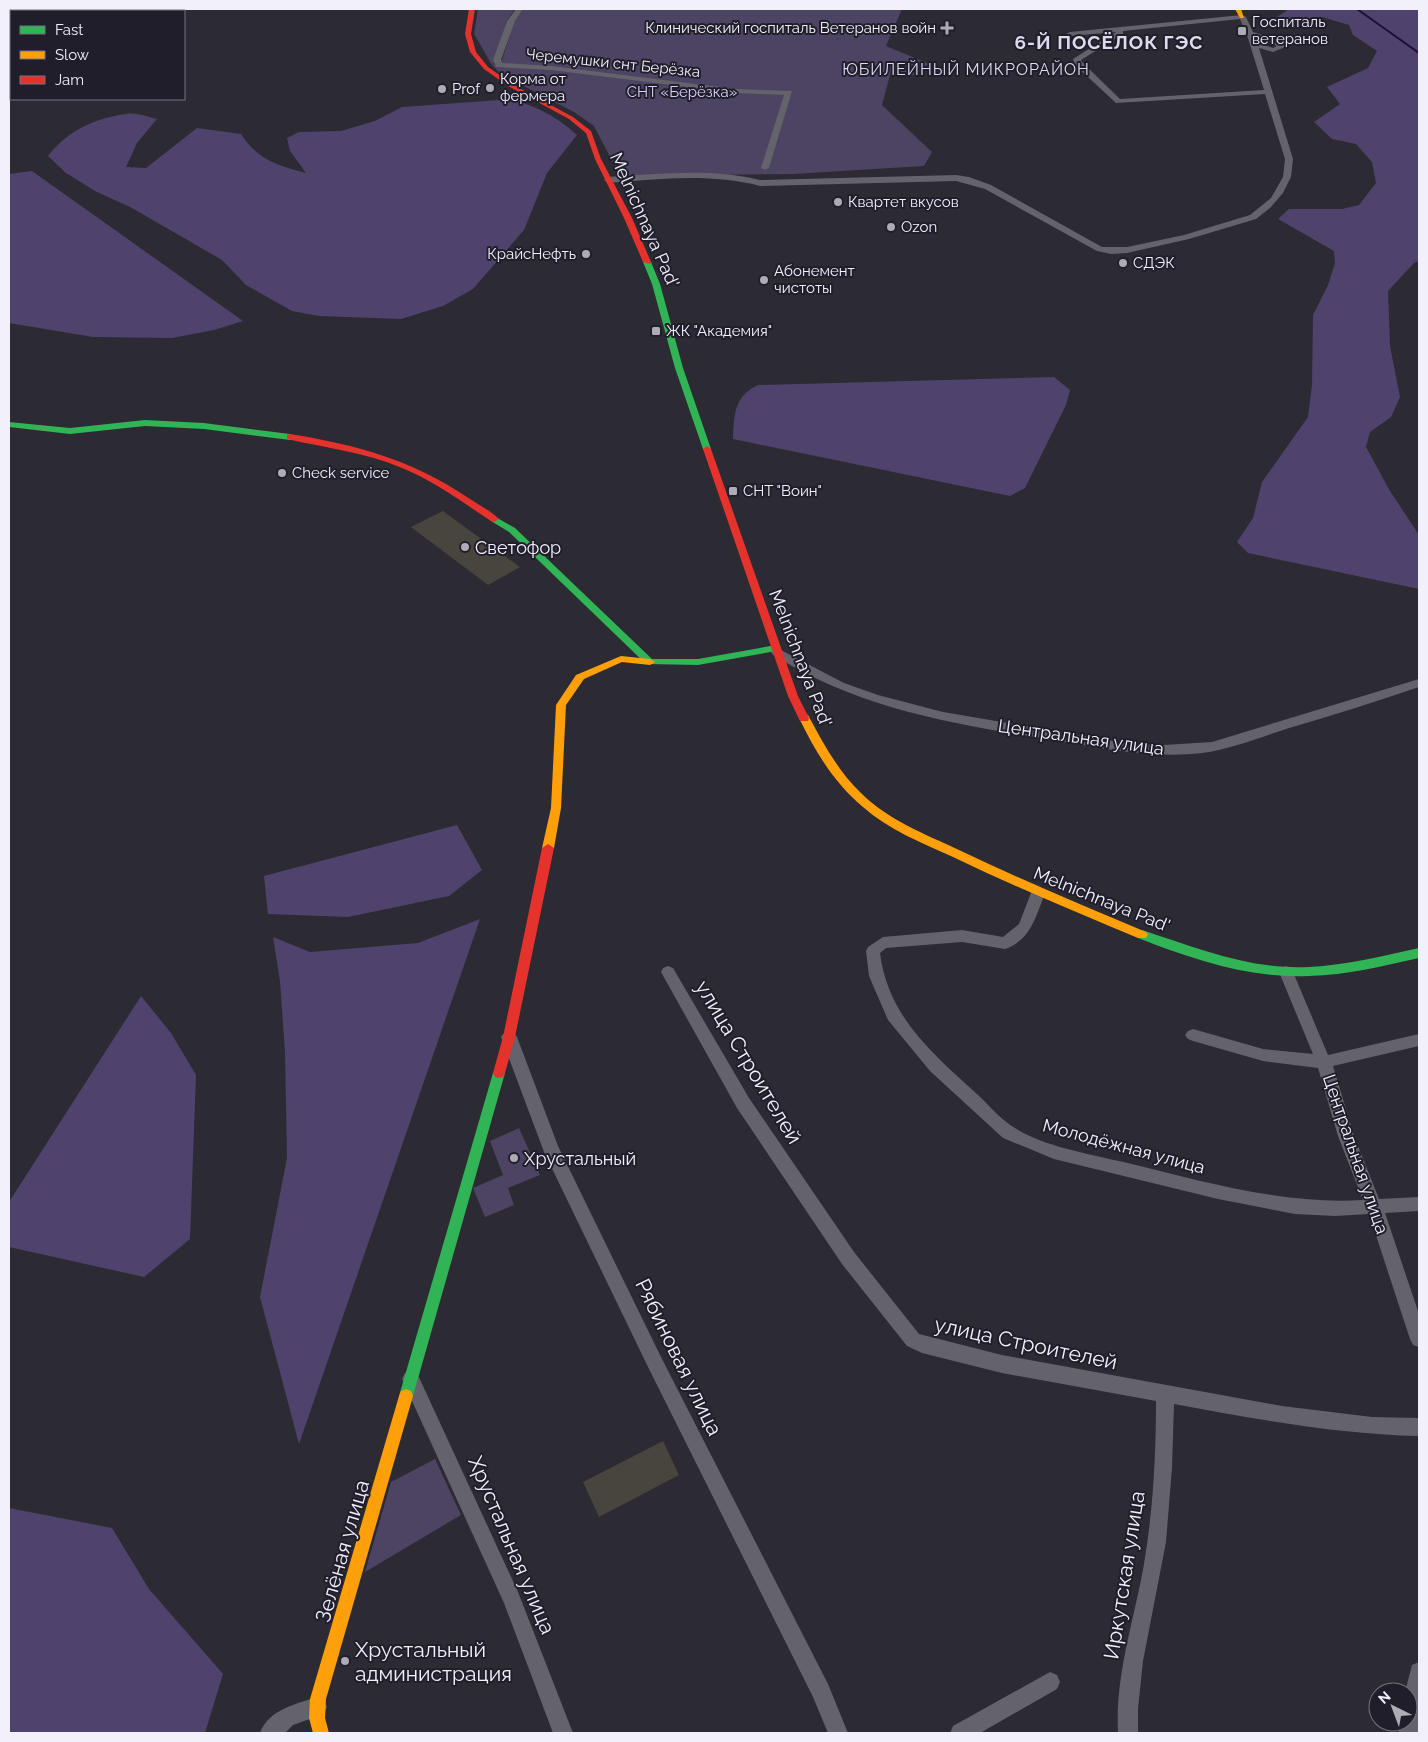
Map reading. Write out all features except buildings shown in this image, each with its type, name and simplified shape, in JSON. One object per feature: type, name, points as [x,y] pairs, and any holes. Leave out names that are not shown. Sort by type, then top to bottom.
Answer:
[{"type":"street","name":"Melnichnaya Pad'","points":[[472,9],[468,34],[473,52],[496,76],[571,118],[589,132],[598,159],[628,218],[664,308],[679,368],[776,650],[806,725],[837,774],[857,796],[910,832],[1038,893],[1160,942],[1206,956],[1253,968],[1286,972],[1332,970],[1419,953]]},
{"type":"street","name":"Черемушки снт Берёзка","points":[[519,9],[511,21],[497,60],[499,65],[551,68],[736,91],[789,93],[765,168]]},
{"type":"street","points":[[608,180],[665,176],[732,176],[760,183],[956,178],[988,187],[1100,249],[1112,251],[1127,250],[1186,237],[1252,216],[1267,207],[1284,185],[1289,165],[1254,44],[1240,13],[1125,29],[1070,34]]},
{"type":"street","points":[[1125,29],[1077,59],[1078,63],[1119,101],[1268,92]]},
{"type":"street","points":[[1250,33],[1278,42],[1281,47],[1272,50],[1254,44]]},
{"type":"street","points":[[9,425],[70,430],[145,423],[204,426],[312,440],[378,456],[419,472],[512,530],[650,662]]},
{"type":"street","name":"Зелёная улица","points":[[321,1733],[317,1718],[317,1707],[509,1038],[556,808],[561,705],[580,677],[621,659],[674,664],[712,662],[776,650]]},
{"type":"street","name":"Центральная улица","points":[[776,650],[803,670],[836,686],[930,714],[1104,744],[1166,751],[1203,748],[1242,739],[1419,683]]},
{"type":"street","name":"Молодёжная улица","points":[[1038,893],[1025,927],[1016,937],[1005,943],[962,936],[883,943],[873,951],[876,976],[893,1016],[935,1066],[1009,1133],[1054,1152],[1218,1192],[1295,1207],[1335,1209],[1419,1204]]},
{"type":"street","name":"улица Строителей","points":[[668,972],[743,1103],[848,1258],[913,1340],[922,1345],[1002,1364],[1282,1415],[1372,1426],[1419,1427]]},
{"type":"street","name":"Центральная улица","points":[[1286,972],[1324,1062],[1346,1136],[1374,1206],[1419,1339]]},
{"type":"street","points":[[1193,1035],[1263,1055],[1324,1062],[1419,1040]]},
{"type":"street","name":"Рябиновая улица","points":[[509,1038],[550,1147],[659,1372],[821,1691]]},
{"type":"street","name":"Хрустальная улица","points":[[412,1379],[471,1505],[529,1642],[563,1733]]},
{"type":"street","name":"Иркутская улица","points":[[1128,1733],[1127,1716],[1136,1645],[1157,1543],[1165,1450],[1165,1394]]},
{"type":"street","points":[[1409,1733],[1410,1713],[1419,1672]]},
{"type":"street","points":[[960,1733],[1050,1682]]},
{"type":"street","points":[[821,1691],[838,1733]]},
{"type":"street","points":[[270,1733],[287,1717],[317,1707]]},
{"type":"green space","name":"СНТ «Берёзка»","points":[[478,9],[515,9],[507,20],[493,65],[502,60],[514,22],[523,9],[902,9],[886,46],[932,65],[910,77],[890,75],[882,105],[932,152],[924,166],[794,174],[620,176],[594,126],[574,112],[502,75],[492,65],[474,34]]},
{"type":"green space","name":"Хрустальный","points":[[519,1128],[540,1175],[508,1188],[514,1205],[485,1217],[473,1188],[503,1175],[490,1141]]},
{"type":"green space","points":[[435,1459],[461,1515],[365,1572],[391,1482]]},
{"type":"shaded area","points":[[1289,9],[1419,9],[1419,261],[1414,263],[1388,291],[1390,346],[1400,397],[1391,417],[1370,432],[1366,447],[1390,491],[1419,535],[1419,589],[1248,553],[1237,542],[1253,518],[1262,482],[1308,417],[1312,385],[1313,315],[1328,285],[1335,263],[1334,251],[1278,219],[1289,209],[1342,209],[1359,205],[1376,183],[1372,162],[1356,144],[1332,139],[1314,122],[1340,104],[1327,87],[1368,68],[1377,51],[1353,35],[1349,25],[1322,17],[1282,22],[1274,19]]},
{"type":"shaded area","points":[[512,99],[547,113],[577,135],[547,173],[524,230],[473,289],[443,306],[401,319],[319,316],[292,311],[246,285],[222,260],[132,208],[95,191],[66,173],[48,156],[64,139],[82,127],[103,119],[133,114],[157,119],[137,143],[126,167],[146,168],[197,128],[241,134],[247,143],[261,156],[277,164],[306,173],[290,151],[287,138],[299,132],[341,131],[375,121],[402,107]]},
{"type":"shaded area","points":[[32,171],[243,321],[214,330],[172,338],[93,337],[9,323],[9,174]]},
{"type":"shaded area","points":[[1054,377],[1070,390],[1066,405],[1025,488],[1010,496],[733,439],[737,407],[744,395],[758,385]]},
{"type":"shaded area","points":[[457,825],[482,870],[449,896],[348,917],[268,914],[264,876]]},
{"type":"shaded area","points":[[480,919],[299,1444],[260,1297],[287,1158],[285,1052],[280,981],[273,937],[310,952],[418,943]]},
{"type":"shaded area","points":[[141,996],[171,1033],[196,1075],[190,1239],[144,1277],[9,1247],[9,1202]]},
{"type":"shaded area","points":[[9,1508],[112,1528],[149,1589],[223,1674],[205,1733],[9,1733]]},
{"type":"waterway","points":[[1357,9],[1419,53]]},
{"type":"traffic: fast","points":[[647,262],[656,284],[679,368],[707,449]]},
{"type":"traffic: fast","points":[[9,425],[70,431],[145,423],[204,426],[290,437]]},
{"type":"traffic: fast","points":[[494,519],[512,530],[650,662],[698,662],[776,648]]},
{"type":"traffic: fast","points":[[1142,935],[1211,959],[1259,969],[1284,971],[1332,970],[1419,953]]},
{"type":"traffic: fast","points":[[406,1396],[499,1073]]},
{"type":"traffic: slow","points":[[1238,9],[1242,17]]},
{"type":"traffic: slow","points":[[548,848],[556,808],[561,705],[580,677],[621,659],[650,662]]},
{"type":"traffic: slow","points":[[804,718],[834,769],[857,796],[878,814],[916,835],[977,864],[1142,935]]},
{"type":"traffic: slow","points":[[321,1733],[317,1718],[318,1699],[406,1396]]},
{"type":"traffic: jam","points":[[472,9],[468,34],[473,52],[486,68],[510,85],[571,118],[589,132],[598,159],[628,218],[647,262]]},
{"type":"traffic: jam","points":[[290,437],[356,450],[404,465],[438,483],[494,519]]},
{"type":"traffic: jam","points":[[707,449],[793,696],[804,718]]},
{"type":"traffic: jam","points":[[499,1073],[509,1037],[548,848]]},
{"type":"place","name":"Клинический госпиталь Ветеранов войн","points":[[947,28]]},
{"type":"place","name":"Госпиталь ветеранов","points":[[1242,31]]},
{"type":"place","name":"Корма от фермера","points":[[490,88]]},
{"type":"place","name":"Prof","points":[[442,89]]},
{"type":"place","name":"Квартет вкусов","points":[[838,202]]},
{"type":"place","name":"Ozon","points":[[891,227]]},
{"type":"place","name":"КрайсНефть","points":[[586,254]]},
{"type":"place","name":"СДЭК","points":[[1123,263]]},
{"type":"place","name":"Абонемент чистоты","points":[[764,280]]},
{"type":"place","name":"ЖК \"Академия\"","points":[[656,331]]},
{"type":"place","name":"Check service","points":[[282,473]]},
{"type":"place","name":"СНТ \"Воин\"","points":[[733,491]]},
{"type":"place","name":"Светофор","points":[[465,547]]},
{"type":"place","name":"Хрустальный","points":[[514,1158]]},
{"type":"place","name":"Хрустальный администрация","points":[[345,1661]]},
{"type":"district","name":"6-Й ПОСЁЛОК ГЭС","points":[[1109,42]]},
{"type":"district","name":"ЮБИЛЕЙНЫЙ МИКРОРАЙОН","points":[[966,69]]}]
